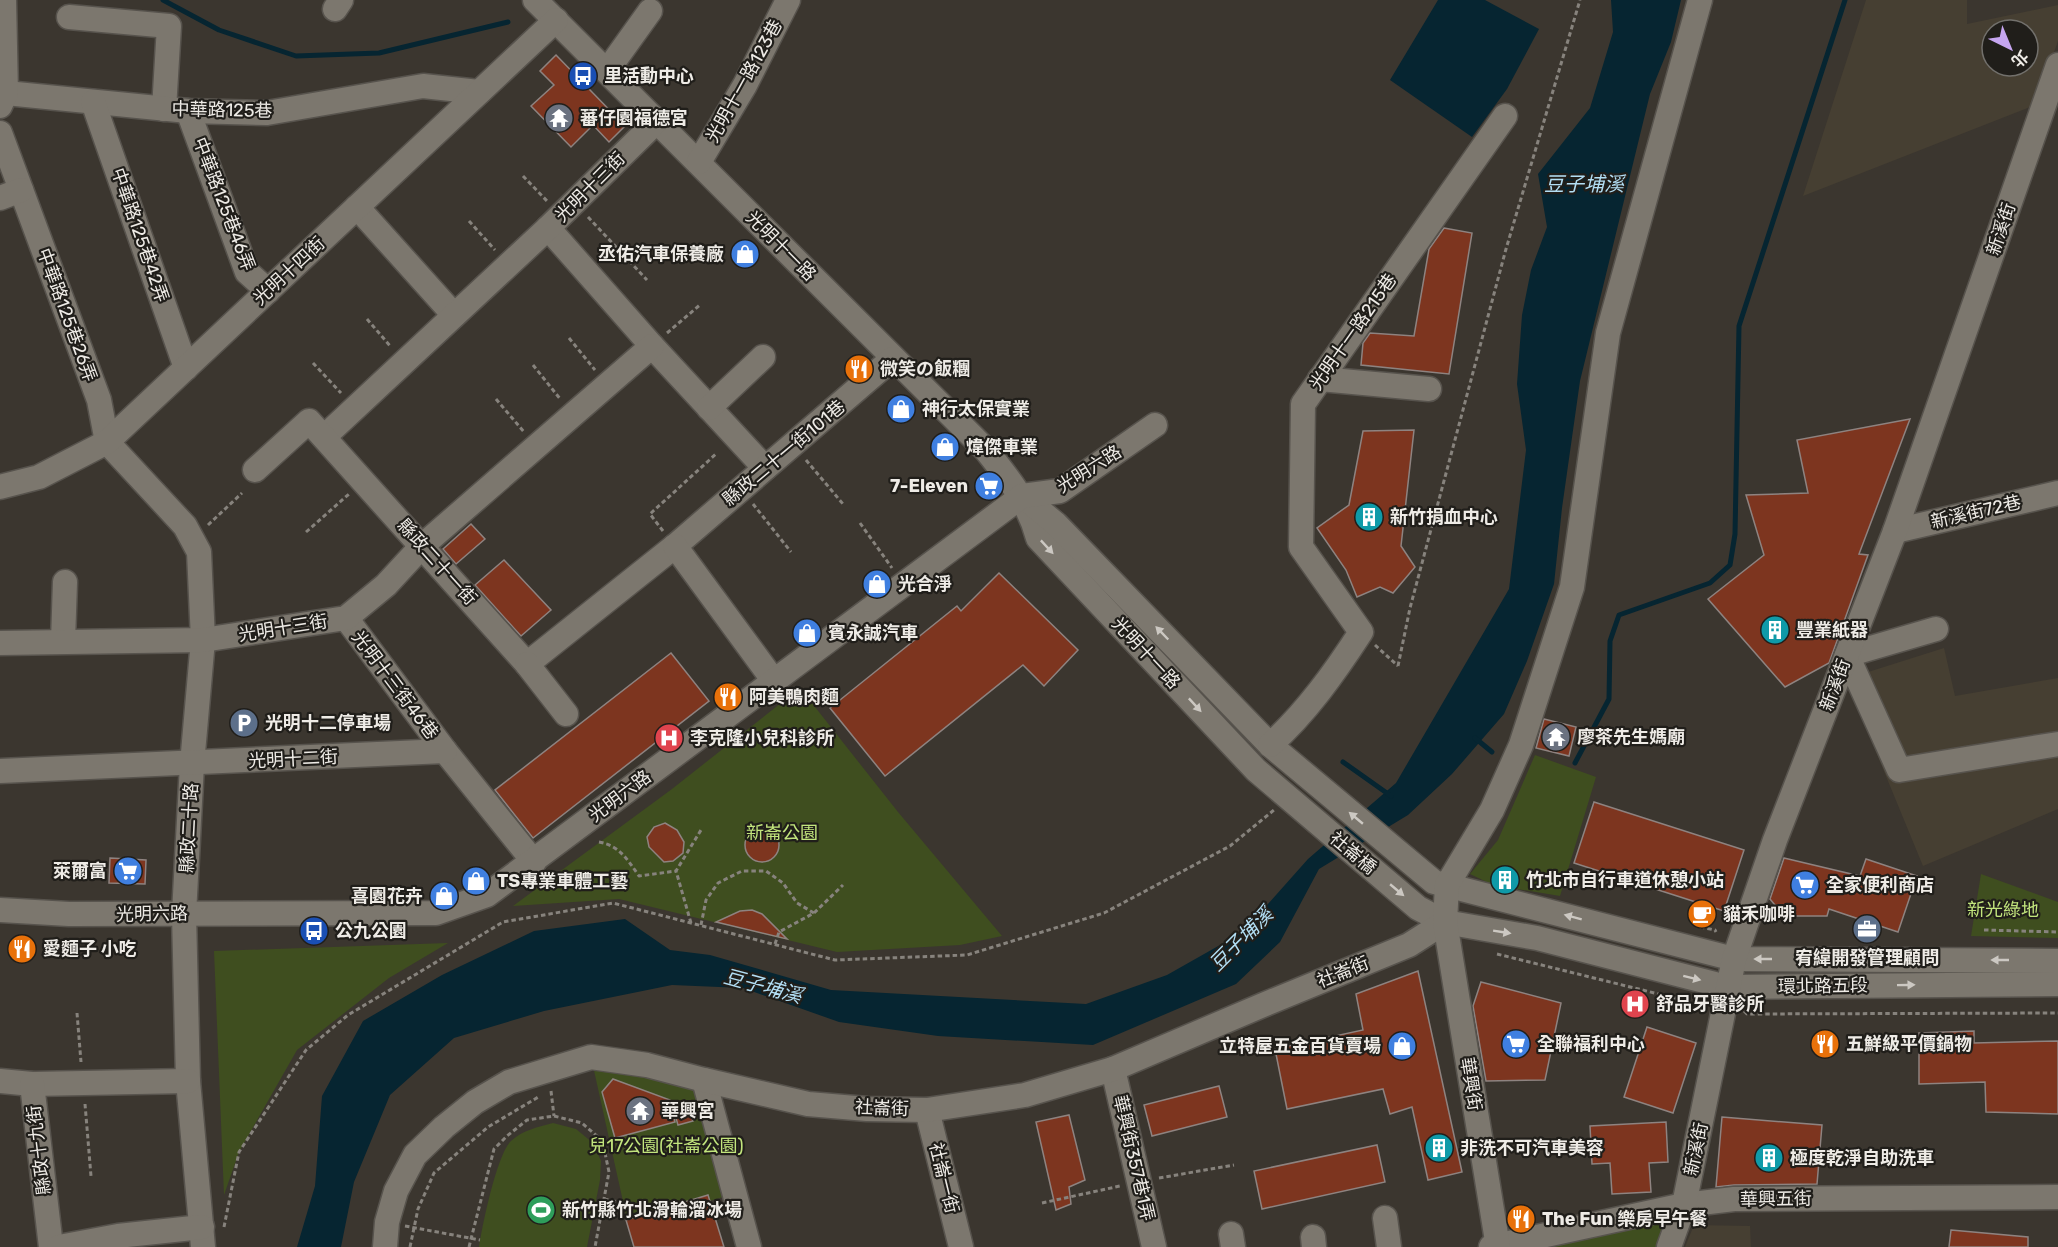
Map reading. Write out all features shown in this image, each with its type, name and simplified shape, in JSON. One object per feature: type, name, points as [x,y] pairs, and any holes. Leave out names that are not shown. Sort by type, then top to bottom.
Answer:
[{"type":"street","points":[[2,98],[4,0]]},
{"type":"street","name":"光明十一路","points":[[535,0],[699,162],[892,359],[986,450],[1022,496],[1033,518],[1038,538],[1256,770],[1281,804]]},
{"type":"street","name":"光明十一路123巷","points":[[699,162],[745,85],[788,0]]},
{"type":"street","points":[[1440,883],[1492,810],[1521,745],[1572,587],[1608,333],[1700,0]]},
{"type":"street","points":[[607,71],[650,11]]},
{"type":"street","points":[[69,17],[169,27],[176,110]]},
{"type":"street","name":"光明十四街","points":[[0,487],[39,477],[107,442],[556,20]]},
{"type":"street","name":"新溪街","points":[[1669,1247],[1684,1205],[1734,959],[1775,840],[1895,531],[2058,65]]},
{"type":"street","name":"中華路125巷","points":[[2,98],[93,102],[176,110],[267,113],[423,86],[479,92]]},
{"type":"street","name":"中華路125巷42弄","points":[[93,102],[186,368]]},
{"type":"street","name":"中華路125巷46弄","points":[[176,110],[247,272],[268,291]]},
{"type":"street","name":"光明十一路215巷","points":[[1361,632],[1300,547],[1303,404],[1505,116]]},
{"type":"street","name":"光明十三街","points":[[0,643],[202,640],[346,618],[386,585],[422,546],[652,346],[561,215],[657,121]]},
{"type":"street","name":"中華路125巷26弄","points":[[0,133],[10,194],[99,400],[107,442]]},
{"type":"street","points":[[357,207],[454,315]]},
{"type":"street","points":[[255,470],[309,421],[324,437],[561,215]]},
{"type":"street","points":[[652,346],[765,468]]},
{"type":"street","points":[[709,408],[763,357]]},
{"type":"street","name":"縣政二十一街101巷","points":[[675,546],[892,359]]},
{"type":"street","points":[[1320,379],[1429,389]]},
{"type":"street","name":"光明六路","points":[[0,910],[69,915],[436,913],[487,895],[1022,496],[1060,491],[1155,425]]},
{"type":"street","name":"縣政二十一街","points":[[324,437],[527,664],[566,714]]},
{"type":"street","name":"縣政二十路","points":[[107,442],[185,526],[199,552],[202,640],[192,764],[184,914],[188,1081],[209,1234]]},
{"type":"street","name":"新溪街72巷","points":[[1895,531],[2058,493]]},
{"type":"street","name":"光明十一路","points":[[1022,496],[1056,524],[1270,745],[1308,777]]},
{"type":"street","points":[[527,664],[675,546],[774,681]]},
{"type":"street","points":[[63,641],[65,582]]},
{"type":"street","name":"光明十三街46巷","points":[[346,618],[445,751]]},
{"type":"street","points":[[1936,629],[1847,655],[1899,770],[2058,744]]},
{"type":"street","points":[[1270,745],[1284,733],[1337,668],[1361,632]]},
{"type":"street","points":[[445,751],[534,862]]},
{"type":"street","name":"光明十二街","points":[[0,771],[445,751]]},
{"type":"street","name":"社崙橋","points":[[1308,777],[1440,883]]},
{"type":"street","name":"社崙橋","points":[[1281,804],[1418,908]]},
{"type":"street","name":"華興街","points":[[1440,883],[1444,922],[1496,1246]]},
{"type":"street","name":"環北路五段","points":[[1440,883],[1734,959],[2058,961]]},
{"type":"street","name":"環北路五段","points":[[1418,908],[1444,922],[1537,938],[1727,987],[2058,984]]},
{"type":"street","name":"社崙街","points":[[385,1247],[387,1222],[396,1191],[415,1155],[475,1102],[509,1082],[591,1057],[647,1065],[808,1104],[867,1109],[927,1110],[1025,1095],[1113,1069],[1409,945],[1444,922]]},
{"type":"street","name":"華興街357巷1弄","points":[[1113,1069],[1154,1247]]},
{"type":"street","points":[[704,1080],[749,1247]]},
{"type":"street","name":"縣政十九街","points":[[0,1081],[32,1084],[51,1247]]},
{"type":"street","points":[[32,1084],[188,1081]]},
{"type":"street","name":"社崙一街","points":[[927,1110],[961,1247]]},
{"type":"street","name":"華興五街","points":[[1496,1246],[1684,1205],[1734,1199],[2058,1197]]},
{"type":"street","points":[[1385,1218],[1389,1247]]},
{"type":"street","points":[[59,1247],[118,1236],[209,1234]]},
{"type":"path","points":[[1361,632],[1398,666],[1413,597],[1506,249],[1580,0]]},
{"type":"path","points":[[523,176],[561,215],[647,280]]},
{"type":"path","points":[[469,221],[509,264]]},
{"type":"path","points":[[652,346],[701,304]]},
{"type":"path","points":[[367,319],[404,362]]},
{"type":"path","points":[[569,338],[608,385]]},
{"type":"path","points":[[313,363],[355,408]]},
{"type":"path","points":[[533,365],[574,415]]},
{"type":"path","points":[[496,399],[537,447]]},
{"type":"path","points":[[794,444],[843,504]]},
{"type":"path","points":[[675,546],[650,513],[717,453]]},
{"type":"path","points":[[306,532],[364,482]]},
{"type":"path","points":[[741,489],[791,552]]},
{"type":"path","points":[[193,540],[242,493]]},
{"type":"path","points":[[860,523],[903,584]]},
{"type":"path","points":[[209,1234],[239,1152],[306,1050],[348,1016],[503,922],[614,903],[835,960],[967,955],[1104,913],[1230,846],[1281,804]]},
{"type":"path","points":[[692,923],[676,871],[701,830]]},
{"type":"path","points":[[600,842],[612,844],[639,876],[676,871]]},
{"type":"path","points":[[701,925],[705,900],[718,883],[742,871],[766,871],[783,883],[797,903],[814,912]]},
{"type":"path","points":[[775,944],[778,932],[814,912],[843,885]]},
{"type":"path","points":[[1984,930],[2058,932]]},
{"type":"path","points":[[77,1013],[91,1176]]},
{"type":"path","points":[[410,1247],[418,1209],[434,1173],[488,1127],[550,1090],[554,1116]]},
{"type":"path","points":[[469,1247],[494,1149],[527,1120],[554,1116],[582,1123],[599,1138],[605,1153],[609,1172],[595,1247]]},
{"type":"path","points":[[604,1199],[628,1204]]},
{"type":"path","points":[[387,1222],[480,1240]]},
{"type":"shaded area","points":[[1866,0],[1967,0],[1967,24],[1980,21],[1980,78],[2040,78],[2040,18],[1996,18],[2058,5],[2058,41],[2035,105],[1803,196]]},
{"type":"shaded area","points":[[1944,648],[1955,696],[2058,678],[2058,809],[1923,866],[1846,679]]},
{"type":"shaded area","points":[[1694,1225],[1750,1226],[1751,1247],[1685,1247]]},
{"type":"green space","name":"新崙公園","points":[[800,688],[898,812],[1002,936],[960,945],[837,952],[619,899],[513,906],[672,789]]},
{"type":"green space","points":[[1535,755],[1596,777],[1560,896],[1493,885],[1470,874],[1498,840]]},
{"type":"green space","name":"新光綠地","points":[[1981,874],[2058,902],[2058,938],[1971,936]]},
{"type":"green space","points":[[448,943],[389,978],[297,1050],[239,1152],[224,1195],[214,951]]},
{"type":"green space","name":"兒17公園(社崙公園)","points":[[591,1057],[704,1080],[734,1194],[628,1224]]},
{"type":"green space","name":"新竹縣竹北滑輪溜冰場","points":[[553,1123],[576,1129],[593,1143],[601,1161],[600,1180],[587,1247],[479,1247],[491,1191],[506,1148],[521,1134]]},
{"type":"green space","points":[[1673,1221],[1659,1247],[1540,1247]]},
{"type":"water","points":[[1438,0],[1485,0],[1539,29],[1507,89],[1472,137],[1390,80]]},
{"type":"water","name":"豆子埔溪","points":[[1611,0],[1681,0],[1671,42],[1650,94],[1580,381],[1554,584],[1527,661],[1504,714],[1452,774],[1408,815],[1319,869],[1280,942],[1236,984],[1093,1045],[938,1036],[839,1022],[743,988],[672,985],[544,1011],[454,1038],[390,1095],[354,1182],[341,1247],[297,1247],[315,1186],[322,1096],[363,1021],[442,975],[534,931],[625,919],[670,950],[710,955],[831,990],[1086,1004],[1167,975],[1243,932],[1308,859],[1396,783],[1509,589],[1526,450],[1517,384],[1522,315],[1531,270],[1547,227],[1538,174],[1590,108],[1613,32]]},
{"type":"building","points":[[556,55],[625,126],[609,142],[593,125],[571,147],[531,106],[554,85],[540,71]]},
{"type":"building","points":[[1444,228],[1472,233],[1449,374],[1361,365],[1363,343],[1370,333],[1414,336],[1429,249]]},
{"type":"building","points":[[1910,419],[1859,554],[1868,555],[1829,663],[1785,687],[1708,599],[1764,555],[1746,495],[1808,493],[1797,440]]},
{"type":"building","name":"新竹捐血中心","points":[[1414,430],[1401,546],[1415,567],[1393,593],[1380,587],[1357,597],[1346,570],[1317,528],[1349,505],[1363,431]]},
{"type":"building","points":[[471,524],[485,539],[456,564],[443,549]]},
{"type":"building","points":[[504,560],[551,610],[521,636],[475,585]]},
{"type":"building","points":[[999,573],[1078,650],[1044,686],[1023,665],[885,776],[830,708],[957,606],[961,611]]},
{"type":"building","points":[[671,653],[709,701],[533,838],[495,790]]},
{"type":"building","name":"廖茶先生媽廟","points":[[1544,719],[1576,727],[1569,756],[1536,748]]},
{"type":"building","points":[[1594,802],[1744,850],[1724,911],[1574,863]]},
{"type":"building","points":[[665,823],[677,830],[684,842],[683,853],[673,861],[664,862],[649,847],[647,837],[654,827]]},
{"type":"building","points":[[762,828],[774,833],[779,845],[774,857],[762,862],[750,857],[745,845],[750,833]]},
{"type":"building","name":"萊爾富","points":[[110,858],[146,860],[145,884],[109,883]]},
{"type":"building","points":[[1784,858],[1860,876],[1866,859],[1917,876],[1898,932],[1829,909],[1827,916],[1784,916],[1770,899]]},
{"type":"building","points":[[752,910],[762,914],[787,939],[716,922],[740,911]]},
{"type":"building","points":[[1418,971],[1462,1172],[1428,1180],[1412,1107],[1390,1114],[1383,1089],[1287,1109],[1275,1049],[1363,1030],[1356,994]]},
{"type":"building","name":"全聯福利中心","points":[[1481,982],[1561,1003],[1545,1080],[1486,1081],[1473,1006]]},
{"type":"building","points":[[1647,1027],[1696,1043],[1673,1113],[1624,1097]]},
{"type":"building","points":[[1974,1031],[1974,1043],[2058,1041],[2058,1114],[1986,1112],[1985,1082],[1919,1084],[1919,1033]]},
{"type":"building","name":"華興宮","points":[[613,1079],[670,1100],[675,1122],[615,1138],[602,1092]]},
{"type":"building","points":[[1219,1086],[1227,1117],[1152,1136],[1144,1105]]},
{"type":"building","points":[[688,1107],[693,1121],[678,1125],[674,1111]]},
{"type":"building","points":[[1069,1115],[1085,1180],[1069,1187],[1071,1204],[1056,1210],[1036,1122]]},
{"type":"building","name":"極度乾淨自助洗車","points":[[1722,1117],[1822,1125],[1817,1184],[1716,1187]]},
{"type":"building","points":[[1666,1122],[1668,1162],[1649,1163],[1651,1192],[1612,1194],[1610,1163],[1592,1164],[1590,1126]]},
{"type":"building","points":[[1377,1145],[1385,1182],[1262,1209],[1254,1171]]},
{"type":"building","points":[[708,1195],[724,1247],[634,1247],[626,1220]]},
{"type":"building","points":[[1951,1230],[2028,1237],[2028,1247],[1949,1247]]},
{"type":"waterway","points":[[163,0],[219,30],[296,56],[379,53],[508,22]]},
{"type":"waterway","points":[[1575,763],[1609,699],[1610,641],[1619,615],[1710,583],[1730,565],[1735,534],[1739,326],[1845,0]]},
{"type":"waterway","points":[[1475,738],[1492,752]]},
{"type":"waterway","points":[[1343,762],[1391,796]]},
{"type":"place","name":"里活動中心","points":[[583,76]]},
{"type":"place","name":"蕃仔園福德宮","points":[[559,118]]},
{"type":"place","name":"丞佑汽車保養廠","points":[[745,254]]},
{"type":"place","name":"微笑の飯糰","points":[[859,369]]},
{"type":"place","name":"神行太保實業","points":[[901,409]]},
{"type":"place","name":"煒傑車業","points":[[945,447]]},
{"type":"place","name":"7-Eleven","points":[[989,486]]},
{"type":"place","name":"新竹捐血中心","points":[[1369,517]]},
{"type":"place","name":"光合淨","points":[[877,584]]},
{"type":"place","name":"豐業紙器","points":[[1775,630]]},
{"type":"place","name":"賓永誠汽車","points":[[807,633]]},
{"type":"place","name":"阿美鴨肉麵","points":[[728,697]]},
{"type":"place","name":"光明十二停車場","points":[[244,723]]},
{"type":"place","name":"廖茶先生媽廟","points":[[1556,737]]},
{"type":"place","name":"李克隆小兒科診所","points":[[669,738]]},
{"type":"place","name":"萊爾富","points":[[128,871]]},
{"type":"place","name":"竹北市自行車道休憩小站","points":[[1505,880]]},
{"type":"place","name":"TS專業車體工藝","points":[[476,881]]},
{"type":"place","name":"全家便利商店","points":[[1805,885]]},
{"type":"place","name":"喜園花卉","points":[[444,896]]},
{"type":"place","name":"貓禾咖啡","points":[[1702,914]]},
{"type":"place","name":"宥緯開發管理顧問","points":[[1867,929]]},
{"type":"place","name":"公九公園","points":[[314,931]]},
{"type":"place","name":"愛麵子 小吃","points":[[22,949]]},
{"type":"place","name":"舒品牙醫診所","points":[[1635,1004]]},
{"type":"place","name":"全聯福利中心","points":[[1516,1044]]},
{"type":"place","name":"五鮮級平價鍋物","points":[[1825,1044]]},
{"type":"place","name":"立特屋五金百貨賣場","points":[[1402,1046]]},
{"type":"place","name":"華興宮","points":[[640,1111]]},
{"type":"place","name":"非洗不可汽車美容","points":[[1439,1148]]},
{"type":"place","name":"極度乾淨自助洗車","points":[[1769,1158]]},
{"type":"place","name":"新竹縣竹北滑輪溜冰場","points":[[541,1210]]},
{"type":"place","name":"The Fun 樂房早午餐","points":[[1521,1219]]}]
